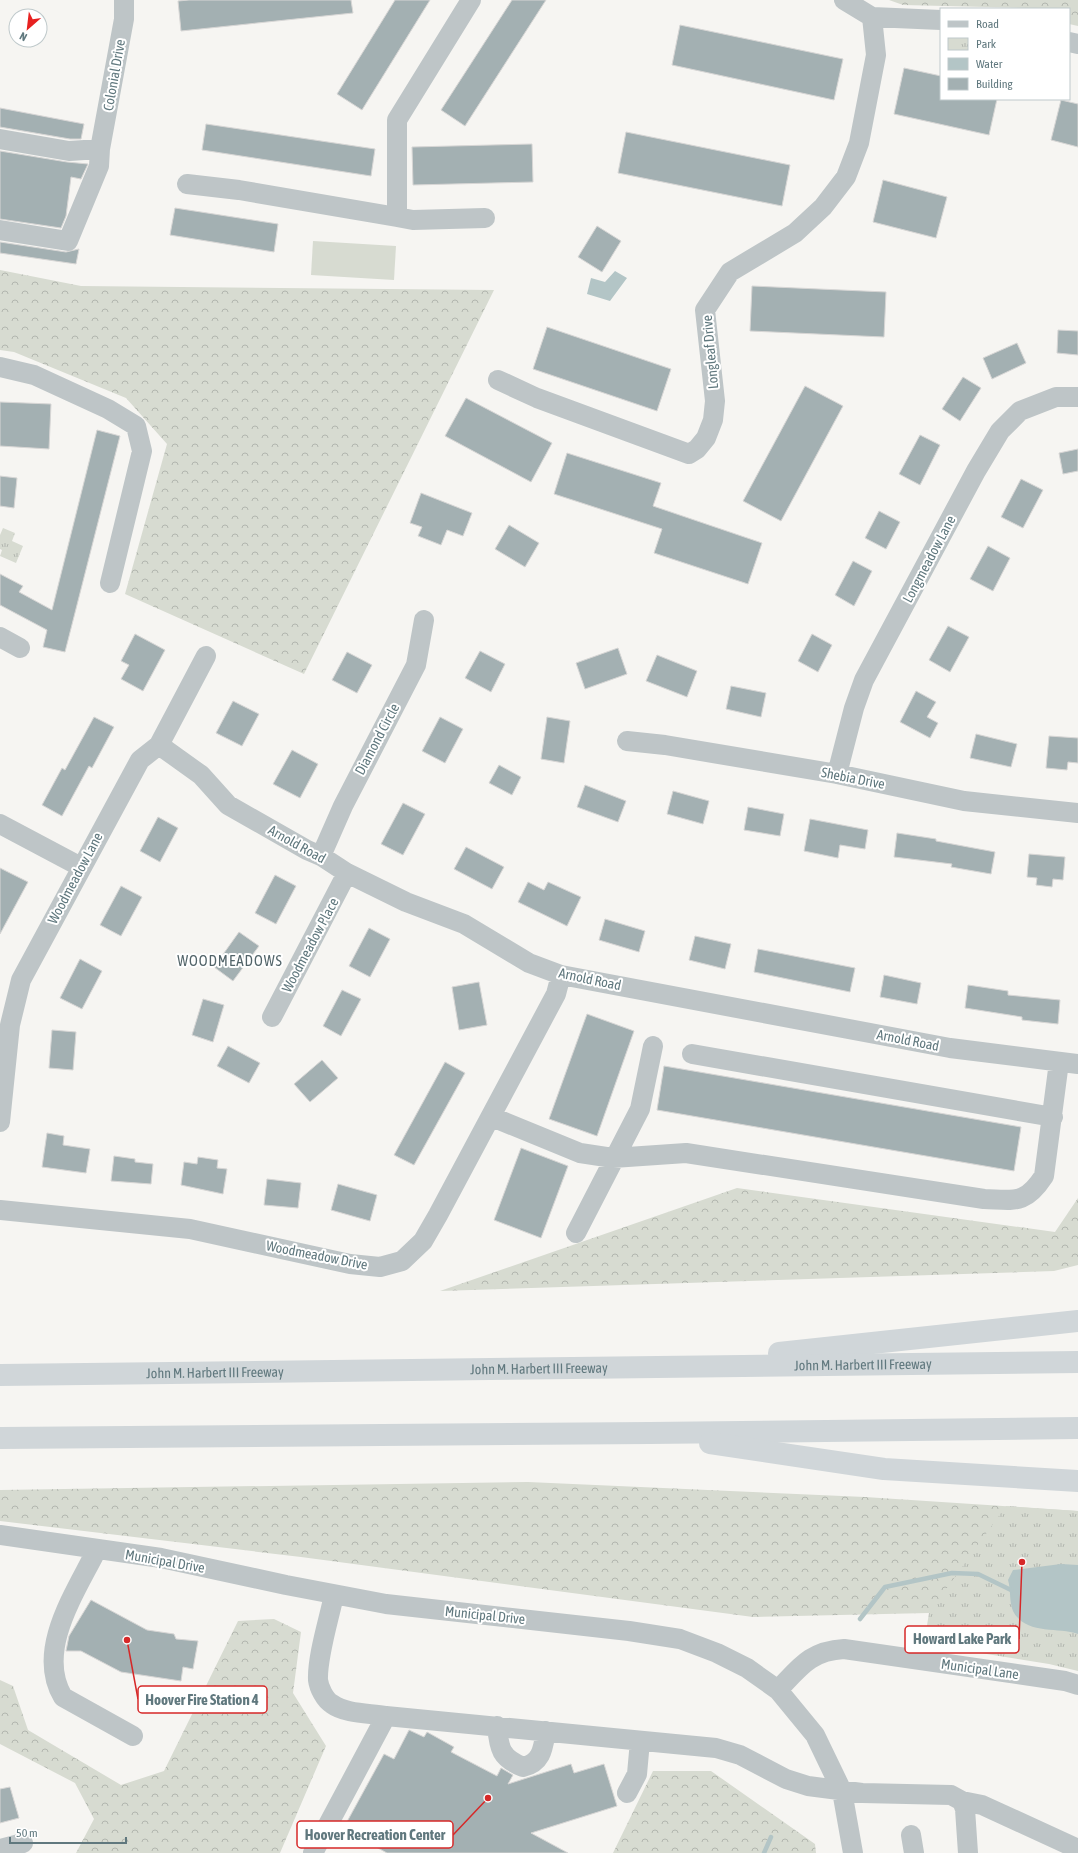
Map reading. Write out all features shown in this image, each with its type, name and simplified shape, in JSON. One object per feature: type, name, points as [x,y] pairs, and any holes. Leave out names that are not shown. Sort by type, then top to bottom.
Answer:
[{"type":"highway","points":[[650,1367],[1078,1321]]},
{"type":"highway","name":"John M. Harbert III Freeway","points":[[0,1375],[1078,1362]]},
{"type":"highway","points":[[0,1438],[1078,1428]]},
{"type":"highway","points":[[650,1433],[884,1469],[1078,1481]]},
{"type":"street","name":"Colonial Drive","points":[[0,230],[68,241],[99,166],[100,149],[123,26],[124,0]]},
{"type":"street","points":[[397,217],[397,120],[471,0]]},
{"type":"street","points":[[844,0],[872,17],[940,20]]},
{"type":"street","name":"Longleaf Drive","points":[[498,380],[537,398],[688,454],[697,449],[706,438],[713,420],[715,401],[705,310],[730,272],[795,233],[823,207],[846,177],[859,142],[876,55],[872,17]]},
{"type":"street","points":[[0,139],[69,151],[100,149]]},
{"type":"street","points":[[187,184],[239,190],[413,220],[486,218]]},
{"type":"street","points":[[0,367],[34,375],[108,409],[136,426],[142,451],[110,583]]},
{"type":"street","name":"Longmeadow Lane","points":[[837,774],[854,708],[864,680],[976,471],[1000,431],[1020,411],[1056,397],[1078,397]]},
{"type":"street","name":"Diamond Circle","points":[[321,856],[343,806],[416,665],[424,620]]},
{"type":"street","points":[[0,637],[20,648]]},
{"type":"street","name":"Woodmeadow Lane","points":[[0,1122],[10,1025],[21,980],[140,760],[159,745],[206,656]]},
{"type":"street","name":"Shebia Drive","points":[[627,741],[665,745],[837,774],[964,801],[1078,813]]},
{"type":"street","name":"Arnold Road","points":[[159,745],[201,775],[228,805],[307,850],[321,856],[348,873],[406,902],[464,924],[529,963],[561,975],[950,1048],[1068,1063]]},
{"type":"street","points":[[0,824],[81,867]]},
{"type":"street","name":"Woodmeadow Place","points":[[272,1018],[348,873]]},
{"type":"street","name":"Woodmeadow Drive","points":[[0,1210],[190,1229],[350,1264],[380,1267],[402,1261],[423,1241],[492,1117],[556,994],[561,975]]},
{"type":"street","points":[[576,1233],[613,1158],[640,1109],[654,1046]]},
{"type":"street","points":[[692,1054],[1053,1117]]},
{"type":"street","points":[[492,1117],[580,1153],[613,1158],[686,1153],[984,1199],[1018,1200],[1035,1190],[1044,1176],[1053,1117],[1068,1063]]},
{"type":"street","name":"Municipal Drive","points":[[0,1535],[161,1558],[334,1595],[386,1604],[629,1631],[680,1639],[717,1653],[747,1668],[778,1690],[815,1735],[842,1791],[853,1853]]},
{"type":"street","points":[[96,1549],[59,1623],[55,1639],[54,1674],[56,1686],[63,1697],[133,1736]]},
{"type":"street","points":[[334,1595],[322,1649],[318,1681],[322,1692],[331,1704],[346,1710],[386,1716],[716,1748],[740,1755],[786,1779],[808,1786],[842,1791],[914,1796],[951,1795],[962,1801],[982,1805],[1078,1849]]},
{"type":"street","name":"Municipal Lane","points":[[778,1690],[813,1656],[828,1650],[844,1649],[1065,1681],[1078,1685]]},
{"type":"street","points":[[313,1853],[386,1716]]},
{"type":"street","points":[[497,1726],[498,1744],[503,1755],[511,1762],[523,1767],[537,1761],[543,1751],[546,1731]]},
{"type":"street","points":[[627,1793],[637,1774],[640,1741]]},
{"type":"street","points":[[962,1801],[965,1809],[968,1853]]},
{"type":"street","points":[[0,1849],[23,1843]]},
{"type":"green space","points":[[889,0],[1078,0],[1078,26],[1070,24],[1070,8],[903,5]]},
{"type":"green space","points":[[313,241],[396,246],[394,280],[311,275]]},
{"type":"green space","points":[[0,270],[81,286],[494,290],[304,674],[125,594],[167,444],[126,398],[14,352],[0,350]]},
{"type":"green space","points":[[3,528],[15,533],[12,541],[23,546],[16,563],[0,556],[2,550],[0,549],[0,535]]},
{"type":"green space","points":[[737,1188],[1055,1232],[1078,1198],[1078,1265],[1054,1271],[440,1291]]},
{"type":"green space","points":[[528,1482],[865,1497],[1078,1511],[1078,1565],[1013,1570],[929,1613],[753,1617],[301,1557],[0,1521],[0,1490]]},
{"type":"green space","points":[[1006,1506],[1078,1511],[1078,1671],[1049,1664],[924,1644],[929,1613]]},
{"type":"green space","points":[[274,1619],[301,1632],[293,1693],[326,1746],[280,1853],[76,1853],[94,1819],[75,1783],[0,1744],[0,1680],[13,1686],[28,1730],[121,1785],[164,1771],[238,1621]]},
{"type":"green space","points":[[653,1771],[711,1771],[815,1844],[816,1853],[613,1853]]},
{"type":"water","points":[[615,271],[627,278],[610,301],[587,294],[591,278],[605,282]]},
{"type":"water","points":[[1061,1564],[1078,1565],[1078,1634],[1042,1629],[1025,1624],[1018,1619],[1013,1611],[1010,1599],[1008,1580],[1013,1570]]},
{"type":"building","points":[[351,0],[353,13],[181,31],[178,1]]},
{"type":"building","points":[[395,0],[430,0],[362,110],[337,94]]},
{"type":"building","points":[[512,0],[546,0],[465,126],[441,110]]},
{"type":"building","points":[[680,25],[843,59],[834,100],[672,65]]},
{"type":"building","points":[[904,68],[940,76],[940,100],[997,100],[989,135],[894,114]]},
{"type":"building","points":[[1061,100],[1078,104],[1078,147],[1051,140]]},
{"type":"building","points":[[0,108],[84,124],[81,139],[70,139],[0,127]]},
{"type":"building","points":[[206,124],[375,149],[371,176],[202,150]]},
{"type":"building","points":[[626,132],[790,165],[782,206],[618,173]]},
{"type":"building","points":[[532,144],[533,182],[413,185],[412,147]]},
{"type":"building","points":[[0,151],[88,164],[81,179],[71,177],[66,216],[61,228],[0,219]]},
{"type":"building","points":[[883,180],[947,197],[936,238],[873,222]]},
{"type":"building","points":[[175,208],[278,224],[274,252],[170,235]]},
{"type":"building","points":[[597,226],[621,241],[602,272],[578,257]]},
{"type":"building","points":[[0,242],[66,252],[79,249],[76,264],[0,253]]},
{"type":"building","points":[[752,286],[886,292],[884,337],[750,331]]},
{"type":"building","points":[[547,327],[671,369],[657,411],[533,369]]},
{"type":"building","points":[[1058,330],[1078,331],[1078,355],[1057,353]]},
{"type":"building","points":[[1017,343],[1026,363],[992,379],[983,358]]},
{"type":"building","points":[[963,377],[981,388],[960,421],[942,409]]},
{"type":"building","points":[[805,386],[843,406],[781,521],[743,501]]},
{"type":"building","points":[[466,398],[552,443],[531,482],[445,436]]},
{"type":"building","points":[[0,402],[51,404],[49,449],[0,446]]},
{"type":"building","points":[[97,430],[120,436],[65,652],[43,647],[47,630],[0,605],[0,574],[23,586],[19,592],[52,610]]},
{"type":"building","points":[[920,435],[940,445],[920,485],[899,474]]},
{"type":"building","points":[[1078,449],[1078,471],[1063,474],[1059,453]]},
{"type":"building","points":[[567,453],[661,483],[653,506],[762,543],[748,584],[654,553],[662,529],[554,494]]},
{"type":"building","points":[[0,476],[17,478],[14,508],[0,506]]},
{"type":"building","points":[[1021,479],[1043,490],[1023,528],[1001,517]]},
{"type":"building","points":[[421,493],[472,513],[463,536],[447,530],[441,545],[418,536],[422,527],[410,523]]},
{"type":"building","points":[[879,511],[900,522],[886,549],[865,538]]},
{"type":"building","points":[[509,525],[539,543],[525,567],[495,549]]},
{"type":"building","points":[[988,546],[1010,558],[993,591],[970,579]]},
{"type":"building","points":[[853,561],[872,571],[854,606],[835,595]]},
{"type":"building","points":[[948,626],[969,637],[950,672],[929,660]]},
{"type":"building","points":[[135,634],[165,650],[143,691],[121,679],[129,665],[121,661]]},
{"type":"building","points":[[812,634],[832,645],[818,672],[798,661]]},
{"type":"building","points":[[618,648],[627,674],[585,689],[576,663]]},
{"type":"building","points":[[480,651],[505,664],[491,692],[465,678]]},
{"type":"building","points":[[347,652],[372,665],[357,693],[332,680]]},
{"type":"building","points":[[657,655],[697,671],[687,697],[646,681]]},
{"type":"building","points":[[731,686],[766,693],[761,717],[726,709]]},
{"type":"building","points":[[916,691],[936,702],[927,717],[938,723],[930,738],[900,722]]},
{"type":"building","points":[[233,701],[259,714],[242,746],[216,733]]},
{"type":"building","points":[[94,717],[114,727],[92,768],[89,766],[62,816],[42,805],[62,768],[65,770]]},
{"type":"building","points":[[440,717],[463,729],[445,763],[422,751]]},
{"type":"building","points":[[547,717],[570,721],[564,763],[541,759]]},
{"type":"building","points":[[976,734],[1017,744],[1011,767],[970,758]]},
{"type":"building","points":[[1049,736],[1078,738],[1078,763],[1068,762],[1067,770],[1046,768]]},
{"type":"building","points":[[292,750],[318,764],[300,798],[273,784]]},
{"type":"building","points":[[499,765],[521,777],[512,795],[489,783]]},
{"type":"building","points":[[585,785],[626,801],[618,822],[577,807]]},
{"type":"building","points":[[673,791],[709,801],[703,824],[667,814]]},
{"type":"building","points":[[403,803],[425,814],[403,855],[381,844]]},
{"type":"building","points":[[748,807],[784,814],[780,836],[744,830]]},
{"type":"building","points":[[158,817],[178,828],[160,862],[140,851]]},
{"type":"building","points":[[810,819],[868,830],[865,849],[840,845],[838,858],[804,851]]},
{"type":"building","points":[[897,833],[936,839],[936,841],[995,852],[991,874],[951,867],[952,864],[894,857]]},
{"type":"building","points":[[466,847],[504,867],[492,889],[454,869]]},
{"type":"building","points":[[1029,854],[1065,857],[1063,880],[1053,879],[1052,887],[1036,885],[1037,878],[1027,877]]},
{"type":"building","points":[[0,868],[28,882],[0,934]]},
{"type":"building","points":[[275,875],[296,886],[276,924],[255,913]]},
{"type":"building","points":[[528,882],[544,890],[548,882],[581,897],[567,926],[518,902]]},
{"type":"building","points":[[121,886],[142,897],[121,936],[100,925]]},
{"type":"building","points":[[605,919],[645,931],[639,952],[599,940]]},
{"type":"building","points":[[369,928],[390,939],[370,977],[349,966]]},
{"type":"building","points":[[239,932],[259,946],[233,981],[214,967]]},
{"type":"building","points":[[695,936],[731,944],[725,969],[689,960]]},
{"type":"building","points":[[758,949],[855,968],[850,992],[754,972]]},
{"type":"building","points":[[80,959],[102,971],[82,1009],[60,998]]},
{"type":"building","points":[[884,975],[921,983],[917,1004],[880,997]]},
{"type":"building","points":[[479,982],[487,1025],[459,1030],[452,987]]},
{"type":"building","points":[[968,985],[1008,991],[1008,995],[1060,1000],[1058,1024],[1022,1020],[1022,1017],[965,1008]]},
{"type":"building","points":[[342,990],[361,999],[341,1036],[323,1026]]},
{"type":"building","points":[[203,999],[224,1005],[213,1042],[192,1035]]},
{"type":"building","points":[[587,1014],[634,1031],[597,1136],[549,1119]]},
{"type":"building","points":[[52,1030],[76,1032],[73,1070],[49,1068]]},
{"type":"building","points":[[228,1046],[260,1063],[249,1083],[217,1066]]},
{"type":"building","points":[[322,1060],[338,1078],[310,1102],[294,1084]]},
{"type":"building","points":[[445,1062],[465,1073],[414,1165],[394,1155]]},
{"type":"building","points":[[664,1066],[1021,1127],[1014,1171],[657,1110]]},
{"type":"building","points":[[47,1133],[64,1136],[63,1145],[90,1149],[86,1173],[42,1167]]},
{"type":"building","points":[[521,1148],[568,1166],[541,1238],[494,1220]]},
{"type":"building","points":[[114,1156],[135,1159],[135,1162],[153,1164],[151,1184],[111,1181]]},
{"type":"building","points":[[198,1157],[218,1160],[217,1168],[227,1169],[223,1194],[181,1185],[184,1162],[197,1164]]},
{"type":"building","points":[[267,1179],[301,1183],[298,1208],[264,1205]]},
{"type":"building","points":[[338,1184],[377,1195],[370,1221],[331,1210]]},
{"type":"building","points":[[91,1600],[147,1630],[174,1634],[176,1639],[198,1641],[193,1669],[183,1667],[181,1681],[121,1672],[81,1651],[66,1651],[69,1636]]},
{"type":"building","points":[[409,1730],[424,1737],[427,1732],[454,1747],[451,1752],[497,1776],[501,1768],[513,1775],[508,1784],[571,1764],[574,1773],[604,1764],[617,1806],[531,1833],[568,1853],[387,1853],[343,1829],[384,1754],[394,1759]]},
{"type":"building","points":[[10,1787],[19,1818],[0,1823],[0,1789]]},
{"type":"waterway","points":[[860,1619],[885,1587],[952,1573],[978,1574],[1011,1590]]},
{"type":"waterway","points":[[764,1853],[771,1837]]},
{"type":"place","name":"Howard Lake Park","points":[[1022,1562]]},
{"type":"place","name":"Hoover Fire Station 4","points":[[127,1640]]},
{"type":"place","name":"Hoover Recreation Center","points":[[488,1798]]},
{"type":"district","name":"WOODMEADOWS","points":[[230,961]]}]
